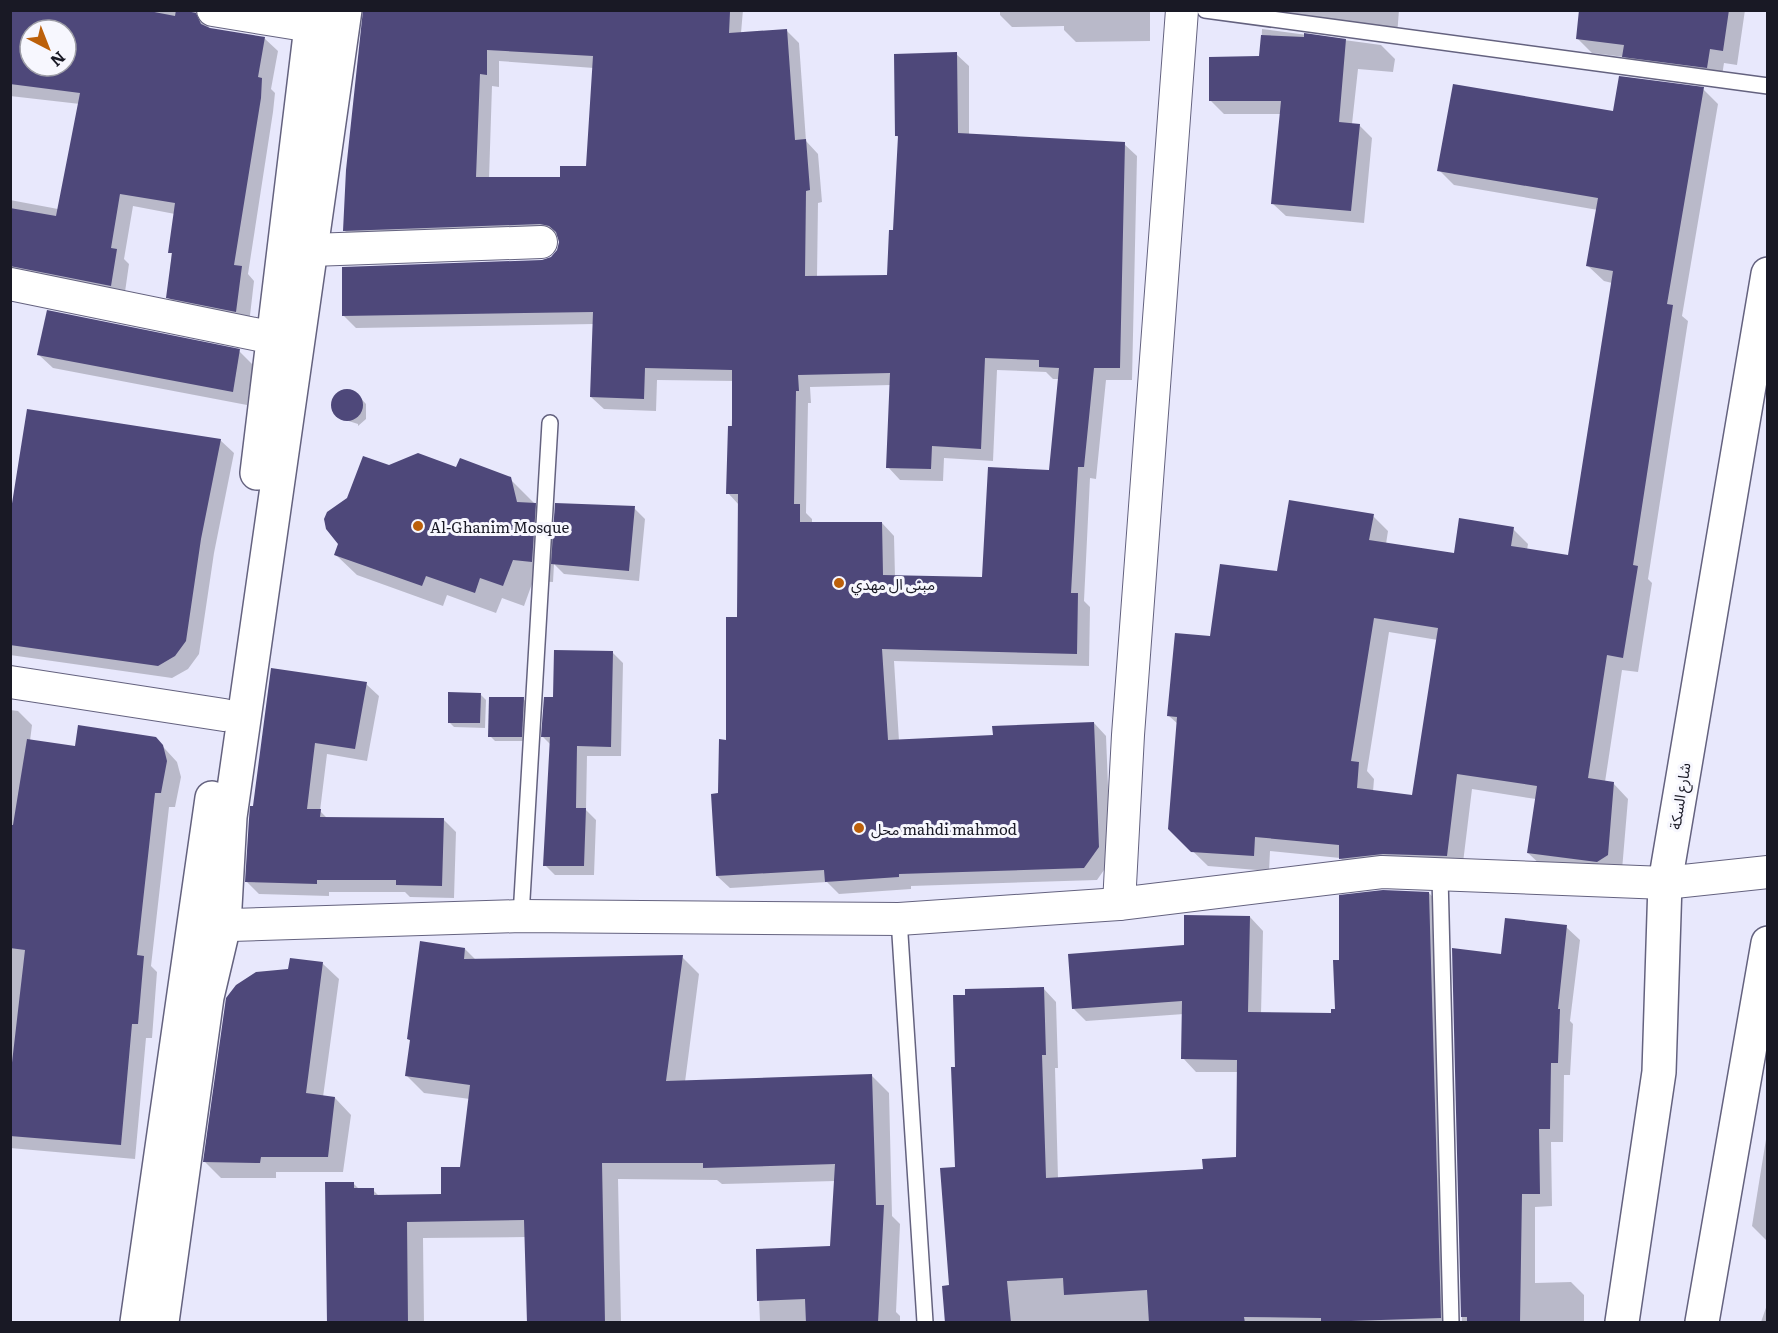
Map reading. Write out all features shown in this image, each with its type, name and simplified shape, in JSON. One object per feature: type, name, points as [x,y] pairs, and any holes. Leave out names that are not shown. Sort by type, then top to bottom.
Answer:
[{"type":"street","points":[[162,1323],[207,997],[209,925],[224,715],[274,338],[312,18],[213,10]]},
{"type":"street","points":[[137,1323],[230,817],[345,10]]},
{"type":"street","points":[[1119,904],[1129,723],[1182,10]]},
{"type":"street","points":[[311,250],[541,242]]},
{"type":"street","name":"شارع السكة","points":[[1622,1323],[1659,1072],[1665,884],[1767,274]]},
{"type":"street","points":[[10,284],[274,338]]},
{"type":"street","points":[[10,682],[224,715]]},
{"type":"street","points":[[209,925],[521,916],[899,919],[1119,904],[1382,872],[1665,884],[1767,872]]},
{"type":"street","points":[[1702,1323],[1767,943]]},
{"type":"lane","points":[[1204,10],[1767,86]]},
{"type":"lane","points":[[521,916],[550,423]]},
{"type":"lane","points":[[1440,876],[1451,1323]]},
{"type":"lane","points":[[899,919],[925,1323]]},
{"type":"building","points":[[10,10],[144,10],[175,16],[176,10],[182,10],[196,13],[201,24],[210,28],[265,37],[258,77],[262,78],[261,98],[234,265],[242,266],[236,312],[166,298],[172,253],[168,253],[175,203],[120,194],[111,248],[117,249],[111,286],[10,266],[10,208],[56,216],[80,93],[10,84]]},
{"type":"building","points":[[363,10],[711,10],[730,12],[729,33],[787,29],[795,140],[806,139],[810,190],[806,191],[805,276],[887,275],[889,230],[893,230],[898,136],[895,136],[894,54],[957,52],[958,133],[1125,142],[1120,368],[1094,368],[1084,467],[1078,467],[1071,593],[1078,593],[1077,654],[882,649],[888,740],[993,735],[992,726],[1094,722],[1099,847],[1084,868],[899,874],[899,877],[825,882],[824,870],[716,876],[711,794],[718,793],[719,739],[726,740],[726,617],[737,617],[738,494],[726,494],[728,426],[732,426],[732,370],[645,368],[644,399],[590,397],[593,312],[342,316],[342,267],[542,260],[551,257],[557,250],[559,242],[556,232],[549,226],[540,224],[343,231],[346,170]],"holes":[[[487,50],[593,56],[586,166],[560,166],[560,177],[476,177],[480,74],[487,75]],[[985,358],[1039,360],[1039,367],[1059,368],[1049,470],[988,467],[982,577],[883,575],[882,522],[800,522],[800,504],[794,504],[798,375],[890,373],[886,468],[931,469],[932,446],[981,449]]]},
{"type":"building","points":[[1579,10],[1729,10],[1723,51],[1710,49],[1707,68],[1622,57],[1624,45],[1576,39]]},
{"type":"building","points":[[1304,33],[1346,39],[1339,122],[1360,124],[1351,211],[1271,204],[1281,101],[1209,101],[1209,57],[1259,56],[1261,35],[1304,37]]},
{"type":"building","points":[[1619,76],[1704,87],[1667,304],[1673,305],[1633,565],[1638,566],[1623,658],[1607,655],[1588,778],[1614,782],[1608,855],[1597,862],[1527,853],[1537,786],[1457,774],[1447,856],[1383,854],[1339,859],[1339,845],[1255,837],[1254,856],[1191,852],[1168,829],[1177,717],[1167,716],[1175,633],[1210,636],[1220,564],[1277,571],[1289,500],[1374,514],[1369,540],[1454,553],[1459,518],[1514,527],[1511,546],[1568,555],[1613,271],[1586,266],[1598,198],[1437,171],[1453,84],[1613,111]],"holes":[[[1374,618],[1438,628],[1412,795],[1357,788],[1359,762],[1351,761]]]},
{"type":"building","points":[[47,310],[240,349],[233,392],[37,355]]},
{"type":"building","points":[[347,389],[359,393],[363,405],[359,417],[347,421],[335,417],[331,405],[335,393]]},
{"type":"building","points":[[27,409],[221,439],[201,539],[186,641],[175,656],[158,666],[10,645],[10,516]]},
{"type":"building","name":"Al-Ghanim Mosque","points":[[418,453],[456,467],[460,458],[511,477],[517,502],[536,503],[532,562],[513,560],[503,586],[480,578],[475,593],[426,576],[422,586],[334,555],[338,544],[326,529],[324,519],[327,512],[347,498],[363,456],[389,465]]},
{"type":"building","points":[[555,503],[635,506],[629,571],[551,564]]},
{"type":"building","points":[[554,650],[613,651],[611,747],[577,746],[576,808],[586,808],[584,866],[543,866],[550,737],[541,737],[544,697],[553,697]]},
{"type":"building","points":[[271,668],[367,682],[355,749],[315,743],[307,809],[321,809],[320,817],[444,818],[442,886],[396,885],[396,880],[317,880],[317,884],[245,882],[250,806],[253,806]]},
{"type":"building","points":[[448,692],[481,693],[480,723],[448,723]]},
{"type":"building","points":[[489,697],[524,697],[522,737],[488,737]]},
{"type":"building","points":[[78,725],[156,737],[163,745],[167,761],[161,793],[155,793],[137,955],[144,956],[138,1024],[132,1024],[121,1145],[10,1136],[10,1080],[25,950],[10,948],[10,825],[13,825],[27,739],[75,746]]},
{"type":"building","points":[[1383,890],[1429,892],[1441,1318],[1321,1322],[1321,1318],[1244,1317],[1245,1323],[1149,1323],[1147,1290],[1064,1295],[1063,1278],[1007,1281],[1011,1323],[945,1323],[942,1286],[949,1285],[940,1168],[955,1167],[951,1067],[955,1067],[953,995],[965,995],[965,989],[1044,987],[1046,1055],[1042,1055],[1046,1178],[1203,1169],[1202,1159],[1236,1157],[1237,1060],[1181,1059],[1182,1001],[1072,1009],[1068,954],[1184,945],[1184,915],[1250,916],[1248,1012],[1331,1013],[1331,1009],[1335,1009],[1333,960],[1339,960],[1339,895]]},
{"type":"building","points":[[1505,918],[1567,925],[1558,1009],[1560,1009],[1558,1063],[1551,1063],[1550,1129],[1539,1129],[1540,1194],[1522,1194],[1520,1323],[1467,1323],[1467,1317],[1461,1317],[1452,948],[1501,954]]},
{"type":"building","points":[[420,941],[465,948],[464,959],[683,955],[666,1081],[872,1074],[876,1205],[884,1205],[878,1323],[806,1323],[805,1299],[757,1301],[756,1249],[830,1246],[835,1164],[703,1168],[703,1163],[602,1163],[605,1323],[527,1323],[524,1220],[407,1222],[408,1323],[327,1323],[325,1182],[354,1182],[354,1188],[374,1188],[374,1195],[441,1194],[441,1167],[460,1167],[470,1085],[405,1076],[410,1040],[407,1039]]},
{"type":"building","points":[[290,958],[323,962],[306,1093],[335,1097],[328,1157],[261,1157],[260,1163],[203,1162],[226,998],[236,985],[256,972],[288,969]]},
{"type":"place","name":"Al-Ghanim Mosque","points":[[418,526]]},
{"type":"place","name":"مبنى ال مهدي","points":[[839,583]]},
{"type":"place","name":"محل mahdi mahmod","points":[[859,828]]}]
